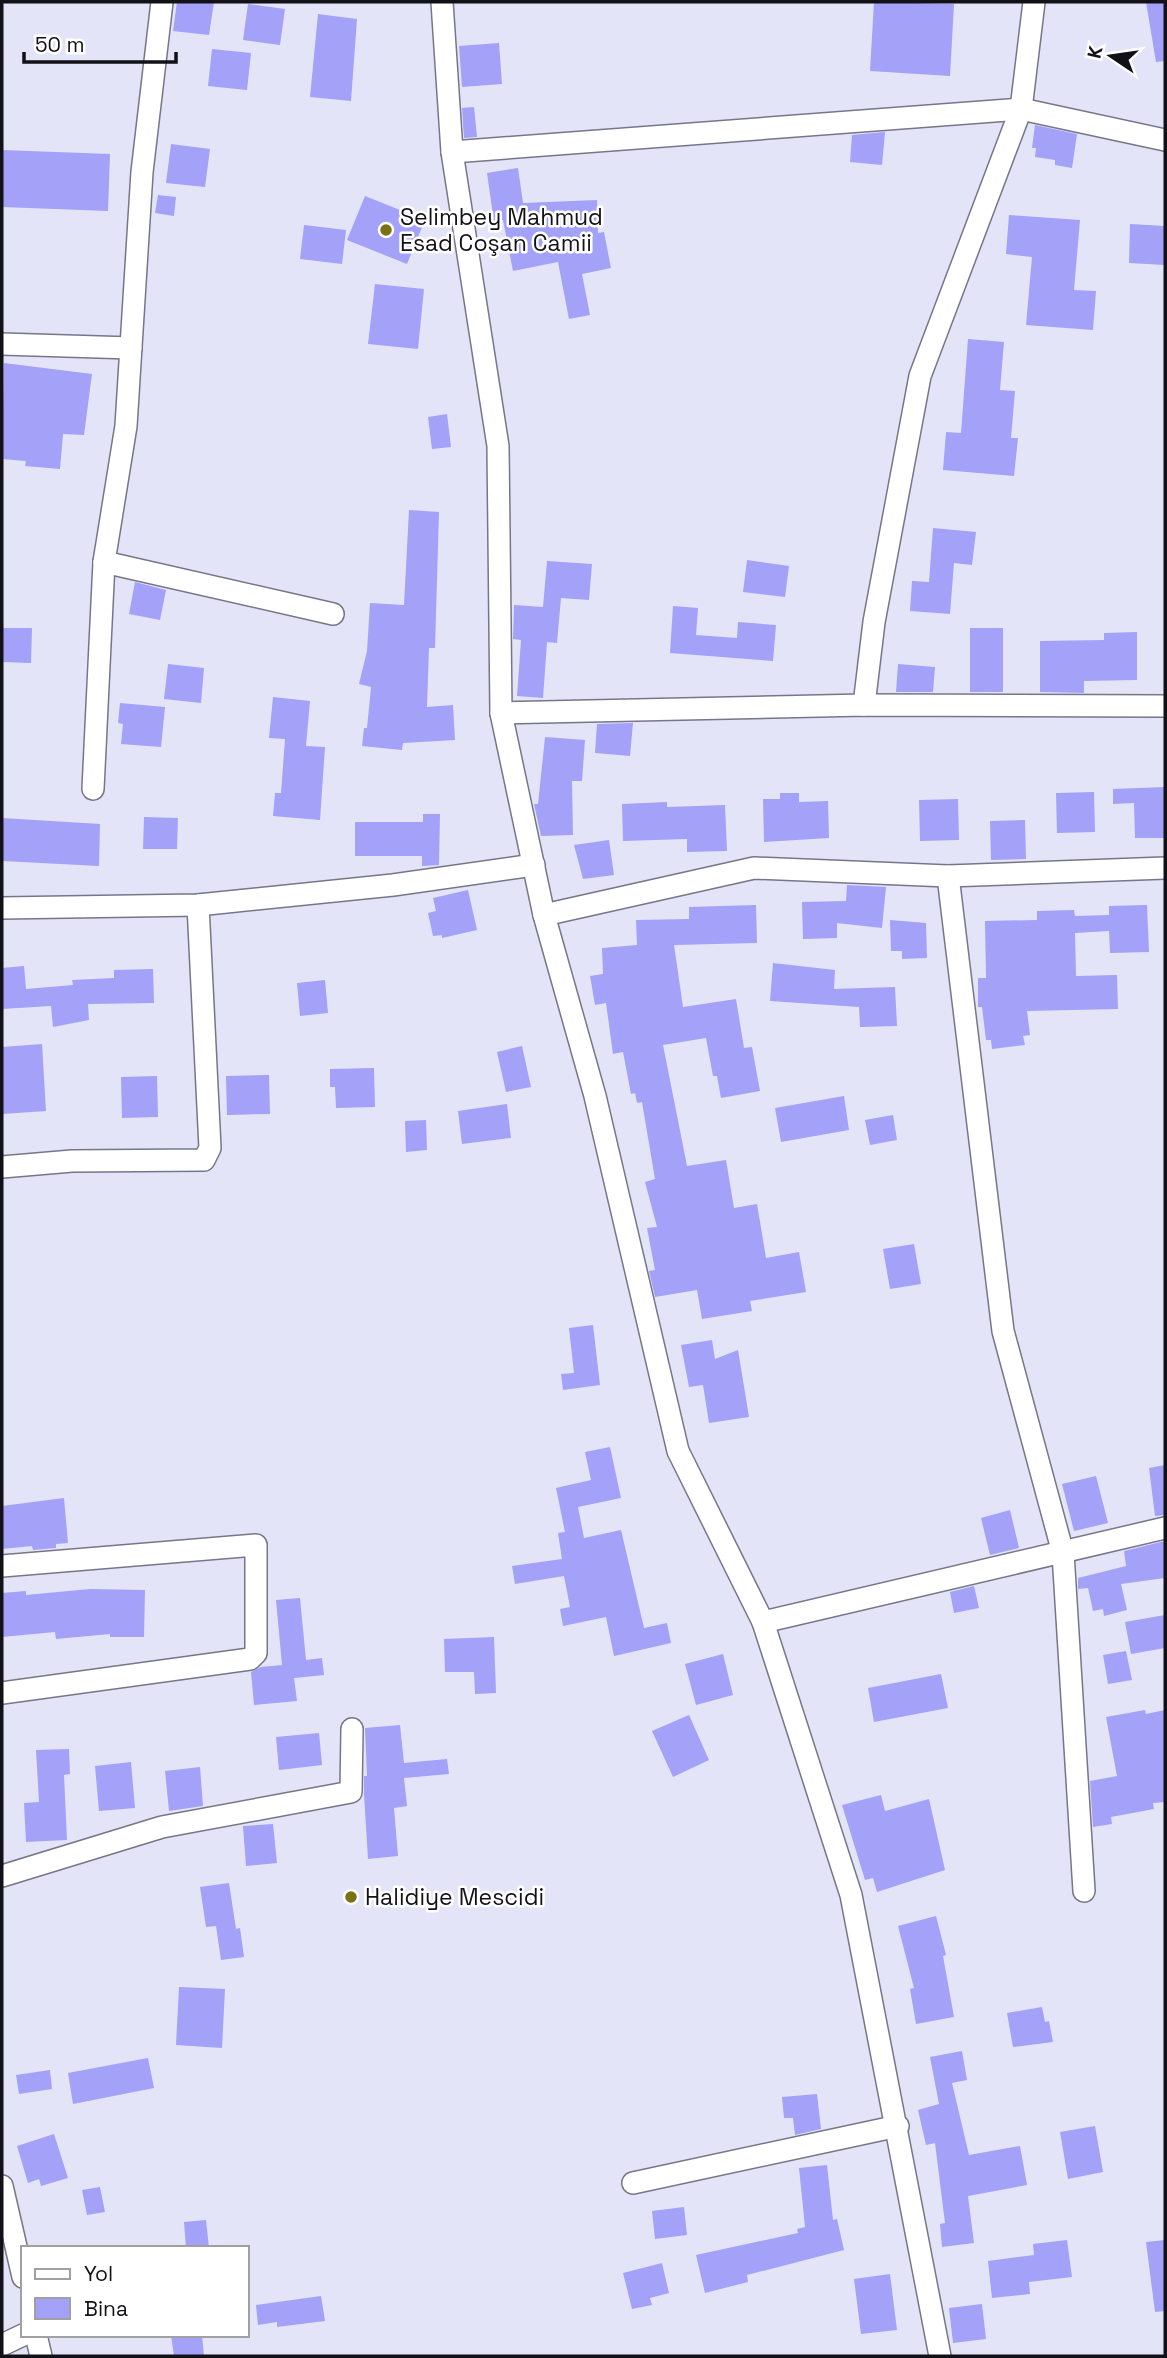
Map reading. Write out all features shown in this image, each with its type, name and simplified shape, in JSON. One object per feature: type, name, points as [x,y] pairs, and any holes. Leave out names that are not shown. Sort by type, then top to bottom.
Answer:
[{"type":"street","points":[[93,789],[104,562],[126,426],[142,172],[162,2]]},
{"type":"street","points":[[442,2],[452,152],[498,446],[500,713],[544,915],[595,1096],[678,1451],[762,1622],[851,1895],[898,2126],[940,2356]]},
{"type":"street","points":[[864,705],[874,622],[920,376],[1021,109],[1034,2]]},
{"type":"street","points":[[452,152],[1021,109],[1165,140]]},
{"type":"street","points":[[2,345],[131,348]]},
{"type":"street","points":[[104,562],[333,614]]},
{"type":"street","points":[[500,713],[864,705],[1165,706]]},
{"type":"street","points":[[2,908],[198,905],[393,885],[534,865]]},
{"type":"street","points":[[544,915],[754,868],[948,876],[1165,868]]},
{"type":"street","points":[[948,876],[1003,1331],[1063,1553],[1084,1891]]},
{"type":"street","points":[[2,1167],[72,1161],[204,1160],[210,1149],[198,905]]},
{"type":"street","points":[[762,1622],[1165,1528]]},
{"type":"street","points":[[2,1566],[256,1545],[258,1568],[256,1653],[250,1659],[2,1693]]},
{"type":"street","points":[[2,1876],[162,1827],[351,1792],[352,1729]]},
{"type":"street","points":[[634,2183],[898,2126]]},
{"type":"street","points":[[2,2186],[21,2268]]},
{"type":"street","points":[[2,2345],[21,2336]]},
{"type":"street","points":[[36,2337],[41,2356]]},
{"type":"building","points":[[177,2],[214,2],[209,35],[173,31]]},
{"type":"building","points":[[874,2],[954,4],[950,76],[870,71]]},
{"type":"building","points":[[1146,2],[1165,2],[1165,61],[1156,62]]},
{"type":"building","points":[[248,4],[285,9],[280,45],[243,40]]},
{"type":"building","points":[[318,14],[357,19],[351,101],[310,97]]},
{"type":"building","points":[[499,43],[502,84],[462,87],[459,46]]},
{"type":"building","points":[[212,49],[251,53],[247,90],[208,86]]},
{"type":"building","points":[[474,107],[477,137],[464,138],[462,108]]},
{"type":"building","points":[[1035,125],[1077,134],[1072,168],[1055,165],[1055,160],[1035,157],[1036,148],[1032,148]]},
{"type":"building","points":[[885,132],[882,165],[850,162],[852,135]]},
{"type":"building","points":[[171,144],[210,149],[205,187],[166,183]]},
{"type":"building","points":[[2,150],[110,154],[108,211],[2,207]]},
{"type":"building","points":[[518,168],[523,203],[597,200],[598,233],[604,232],[611,268],[582,274],[590,315],[569,319],[558,262],[513,271],[503,220],[494,222],[487,173]]},
{"type":"building","points":[[158,195],[176,197],[174,216],[155,213]]},
{"type":"building","name":"Selimbey Mahmud Esad Coşan Camii","points":[[365,196],[425,220],[407,264],[347,240]]},
{"type":"building","points":[[1009,215],[1080,220],[1074,290],[1096,291],[1093,330],[1026,325],[1032,257],[1006,254]]},
{"type":"building","points":[[1130,224],[1165,226],[1165,265],[1129,263]]},
{"type":"building","points":[[304,225],[346,230],[342,264],[300,259]]},
{"type":"building","points":[[375,284],[424,289],[418,349],[368,344]]},
{"type":"building","points":[[968,339],[1004,342],[1000,390],[1015,391],[1011,438],[1018,438],[1014,476],[943,470],[946,432],[961,433]]},
{"type":"building","points":[[4,363],[92,374],[84,435],[63,434],[60,469],[25,466],[26,461],[2,459]]},
{"type":"building","points":[[447,414],[451,447],[432,449],[428,417]]},
{"type":"building","points":[[409,510],[439,512],[435,648],[429,648],[427,707],[453,705],[455,740],[403,743],[402,750],[362,746],[364,728],[367,728],[371,687],[359,684],[367,651],[370,603],[404,605]]},
{"type":"building","points":[[933,528],[976,532],[972,565],[954,563],[950,614],[910,611],[912,581],[929,582]]},
{"type":"building","points":[[747,560],[789,566],[785,597],[743,592]]},
{"type":"building","points":[[547,561],[592,564],[589,600],[561,598],[557,643],[547,642],[543,698],[517,696],[521,640],[513,639],[514,605],[543,607]]},
{"type":"building","points":[[135,582],[166,590],[160,620],[129,614]]},
{"type":"building","points":[[673,606],[698,608],[696,635],[737,638],[738,622],[776,625],[773,661],[670,653]]},
{"type":"building","points":[[2,628],[32,628],[31,663],[2,662]]},
{"type":"building","points":[[970,628],[1003,628],[1003,692],[970,692]]},
{"type":"building","points":[[1137,632],[1137,680],[1084,681],[1084,693],[1040,692],[1040,641],[1104,640],[1104,633]]},
{"type":"building","points":[[168,664],[204,668],[201,703],[164,699]]},
{"type":"building","points":[[898,664],[935,667],[933,692],[896,692]]},
{"type":"building","points":[[273,697],[310,701],[306,746],[325,747],[320,820],[273,816],[275,793],[281,793],[285,739],[269,738]]},
{"type":"building","points":[[120,703],[165,707],[161,747],[121,744],[123,724],[118,723]]},
{"type":"building","points":[[633,723],[630,756],[595,753],[597,724]]},
{"type":"building","points":[[545,737],[585,740],[582,781],[572,781],[573,835],[541,836],[534,804],[538,804]]},
{"type":"building","points":[[1165,787],[1165,838],[1135,838],[1134,803],[1113,804],[1113,789]]},
{"type":"building","points":[[1094,792],[1095,832],[1057,833],[1056,793]]},
{"type":"building","points":[[780,793],[799,793],[799,802],[828,801],[829,838],[764,842],[763,799],[780,799]]},
{"type":"building","points":[[958,799],[959,840],[920,841],[919,800]]},
{"type":"building","points":[[667,802],[667,807],[725,805],[727,851],[687,852],[687,839],[623,841],[622,804]]},
{"type":"building","points":[[423,814],[440,814],[439,865],[422,866],[422,856],[355,856],[355,822],[423,822]]},
{"type":"building","points":[[144,817],[178,818],[177,849],[143,849]]},
{"type":"building","points":[[2,818],[100,824],[99,866],[2,861]]},
{"type":"building","points":[[1025,820],[1026,859],[991,860],[990,821]]},
{"type":"building","points":[[609,840],[614,875],[583,879],[574,845]]},
{"type":"building","points":[[847,885],[886,887],[882,928],[837,923],[837,938],[803,939],[802,902],[846,901]]},
{"type":"building","points":[[468,890],[477,930],[442,938],[442,935],[433,936],[428,913],[436,911],[433,898]]},
{"type":"building","points":[[756,905],[757,943],[674,945],[683,1007],[736,999],[744,1048],[752,1047],[760,1091],[721,1098],[717,1076],[713,1076],[706,1038],[663,1045],[687,1166],[726,1160],[734,1208],[757,1204],[766,1258],[799,1252],[806,1292],[750,1301],[752,1311],[702,1319],[697,1290],[655,1297],[649,1271],[655,1270],[647,1228],[657,1227],[645,1182],[655,1179],[642,1102],[637,1103],[635,1093],[631,1094],[623,1052],[613,1054],[606,1003],[595,1005],[590,976],[603,974],[602,948],[637,945],[636,920],[689,919],[689,907]]},
{"type":"building","points":[[1147,905],[1149,952],[1110,953],[1109,931],[1075,933],[1076,976],[1117,975],[1118,1009],[1027,1011],[1030,1035],[1023,1036],[1025,1045],[992,1049],[991,1040],[986,1040],[982,1007],[978,1007],[978,978],[986,978],[985,921],[1037,920],[1037,911],[1074,910],[1075,916],[1109,915],[1109,906]]},
{"type":"building","points":[[890,920],[926,923],[927,958],[902,959],[902,951],[891,951]]},
{"type":"building","points":[[773,963],[835,970],[834,989],[895,987],[897,1026],[860,1027],[859,1007],[770,1001]]},
{"type":"building","points":[[24,966],[26,989],[73,985],[72,980],[114,978],[114,970],[153,969],[154,1003],[88,1004],[89,1020],[53,1027],[51,1006],[2,1009],[2,968]]},
{"type":"building","points":[[325,980],[328,1013],[300,1016],[297,983]]},
{"type":"building","points":[[42,1044],[46,1111],[2,1114],[2,1047]]},
{"type":"building","points":[[522,1046],[531,1087],[506,1092],[497,1052]]},
{"type":"building","points":[[374,1068],[375,1107],[336,1108],[335,1087],[330,1087],[330,1069]]},
{"type":"building","points":[[269,1075],[270,1114],[227,1115],[226,1076]]},
{"type":"building","points":[[157,1076],[158,1117],[122,1118],[121,1077]]},
{"type":"building","points":[[844,1096],[849,1130],[781,1142],[775,1108]]},
{"type":"building","points":[[507,1104],[511,1138],[462,1144],[458,1111]]},
{"type":"building","points":[[893,1115],[897,1140],[870,1145],[865,1120]]},
{"type":"building","points":[[426,1120],[427,1150],[406,1152],[405,1121]]},
{"type":"building","points":[[914,1244],[921,1284],[890,1289],[883,1249]]},
{"type":"building","points":[[593,1325],[600,1385],[563,1390],[561,1374],[574,1373],[569,1328]]},
{"type":"building","points":[[712,1340],[715,1359],[738,1350],[749,1417],[709,1423],[703,1385],[689,1387],[681,1345]]},
{"type":"building","points":[[610,1447],[621,1498],[578,1507],[584,1538],[621,1530],[644,1628],[667,1623],[671,1643],[614,1656],[606,1617],[563,1626],[560,1609],[570,1607],[564,1576],[515,1584],[512,1566],[562,1559],[558,1533],[565,1532],[556,1488],[591,1480],[585,1452]]},
{"type":"building","points":[[1165,1465],[1165,1515],[1155,1516],[1149,1468]]},
{"type":"building","points":[[1096,1476],[1108,1523],[1074,1531],[1062,1484]]},
{"type":"building","points":[[64,1498],[68,1543],[56,1544],[56,1548],[33,1550],[32,1546],[2,1549],[2,1506]]},
{"type":"building","points":[[1010,1510],[1019,1548],[990,1555],[981,1518]]},
{"type":"building","points":[[1165,1541],[1165,1578],[1121,1584],[1127,1610],[1104,1616],[1103,1609],[1093,1611],[1088,1588],[1078,1589],[1078,1578],[1126,1566],[1124,1551]]},
{"type":"building","points":[[974,1586],[979,1608],[954,1613],[950,1592]]},
{"type":"building","points":[[90,1589],[145,1590],[144,1637],[110,1637],[110,1634],[56,1639],[55,1632],[2,1637],[2,1593],[26,1591],[26,1595]]},
{"type":"building","points":[[300,1598],[306,1660],[322,1658],[324,1675],[294,1678],[297,1701],[254,1705],[251,1672],[261,1667],[282,1665],[276,1600]]},
{"type":"building","points":[[1165,1615],[1165,1648],[1131,1654],[1125,1622]]},
{"type":"building","points":[[494,1637],[496,1693],[475,1694],[474,1672],[445,1672],[444,1639]]},
{"type":"building","points":[[1126,1651],[1132,1680],[1108,1684],[1103,1655]]},
{"type":"building","points":[[723,1654],[733,1695],[696,1705],[685,1664]]},
{"type":"building","points":[[941,1674],[948,1708],[874,1722],[868,1688]]},
{"type":"building","points":[[1145,1710],[1146,1714],[1165,1710],[1165,1802],[1153,1803],[1154,1809],[1111,1817],[1112,1824],[1093,1827],[1090,1781],[1117,1776],[1106,1717]]},
{"type":"building","points":[[689,1715],[709,1760],[673,1777],[652,1731]]},
{"type":"building","points":[[400,1725],[404,1763],[447,1759],[449,1774],[404,1778],[407,1806],[394,1808],[398,1856],[368,1859],[364,1794],[364,1776],[367,1776],[365,1728]]},
{"type":"building","points":[[319,1733],[322,1765],[279,1770],[276,1737]]},
{"type":"building","points":[[69,1749],[70,1774],[64,1775],[67,1840],[26,1842],[24,1803],[39,1802],[36,1750]]},
{"type":"building","points":[[131,1762],[135,1808],[99,1811],[95,1766]]},
{"type":"building","points":[[200,1767],[203,1806],[169,1811],[165,1771]]},
{"type":"building","points":[[881,1795],[885,1811],[929,1799],[945,1870],[877,1892],[873,1878],[865,1880],[842,1805]]},
{"type":"building","points":[[273,1824],[277,1863],[246,1866],[243,1826]]},
{"type":"building","points":[[229,1883],[236,1929],[240,1928],[244,1957],[221,1960],[216,1926],[206,1927],[200,1887]]},
{"type":"building","points":[[936,1916],[946,1955],[943,1956],[954,2017],[916,2024],[910,1989],[914,1988],[898,1926]]},
{"type":"building","points":[[179,1987],[225,1989],[222,2048],[176,2045]]},
{"type":"building","points":[[1042,2007],[1045,2022],[1049,2021],[1053,2042],[1013,2047],[1007,2013]]},
{"type":"building","points":[[962,2051],[967,2080],[952,2083],[969,2155],[1020,2146],[1027,2185],[968,2196],[974,2243],[942,2247],[940,2224],[945,2223],[935,2143],[926,2145],[918,2110],[939,2104],[930,2057]]},
{"type":"building","points":[[148,2058],[154,2088],[73,2104],[68,2073]]},
{"type":"building","points":[[50,2070],[52,2089],[19,2094],[16,2075]]},
{"type":"building","points":[[817,2094],[821,2129],[795,2135],[793,2118],[784,2118],[782,2097]]},
{"type":"building","points":[[1095,2126],[1103,2172],[1068,2179],[1060,2132]]},
{"type":"building","points":[[54,2134],[68,2178],[41,2186],[39,2179],[28,2183],[17,2146]]},
{"type":"building","points":[[827,2165],[833,2220],[837,2219],[844,2250],[747,2275],[748,2282],[705,2293],[696,2255],[798,2233],[797,2229],[805,2227],[799,2168]]},
{"type":"building","points":[[100,2187],[105,2212],[87,2215],[82,2190]]},
{"type":"building","points":[[684,2207],[687,2235],[655,2239],[652,2211]]},
{"type":"building","points":[[206,2220],[209,2246],[186,2246],[184,2222]]},
{"type":"building","points":[[1067,2240],[1072,2277],[1029,2282],[1030,2294],[992,2298],[988,2261],[1034,2255],[1033,2244]]},
{"type":"building","points":[[1165,2240],[1165,2311],[1155,2312],[1146,2242]]},
{"type":"building","points":[[662,2263],[669,2293],[650,2298],[652,2305],[632,2309],[623,2273]]},
{"type":"building","points":[[890,2274],[897,2330],[861,2334],[854,2279]]},
{"type":"building","points":[[321,2296],[325,2321],[277,2327],[277,2322],[258,2325],[256,2305]]},
{"type":"building","points":[[982,2304],[986,2339],[953,2343],[949,2308]]},
{"type":"building","points":[[171,2337],[202,2337],[204,2356],[174,2356]]},
{"type":"place","name":"Selimbey Mahmud Esad Coşan Camii","points":[[386,230]]},
{"type":"place","name":"Halidiye Mescidi","points":[[351,1897]]}]
